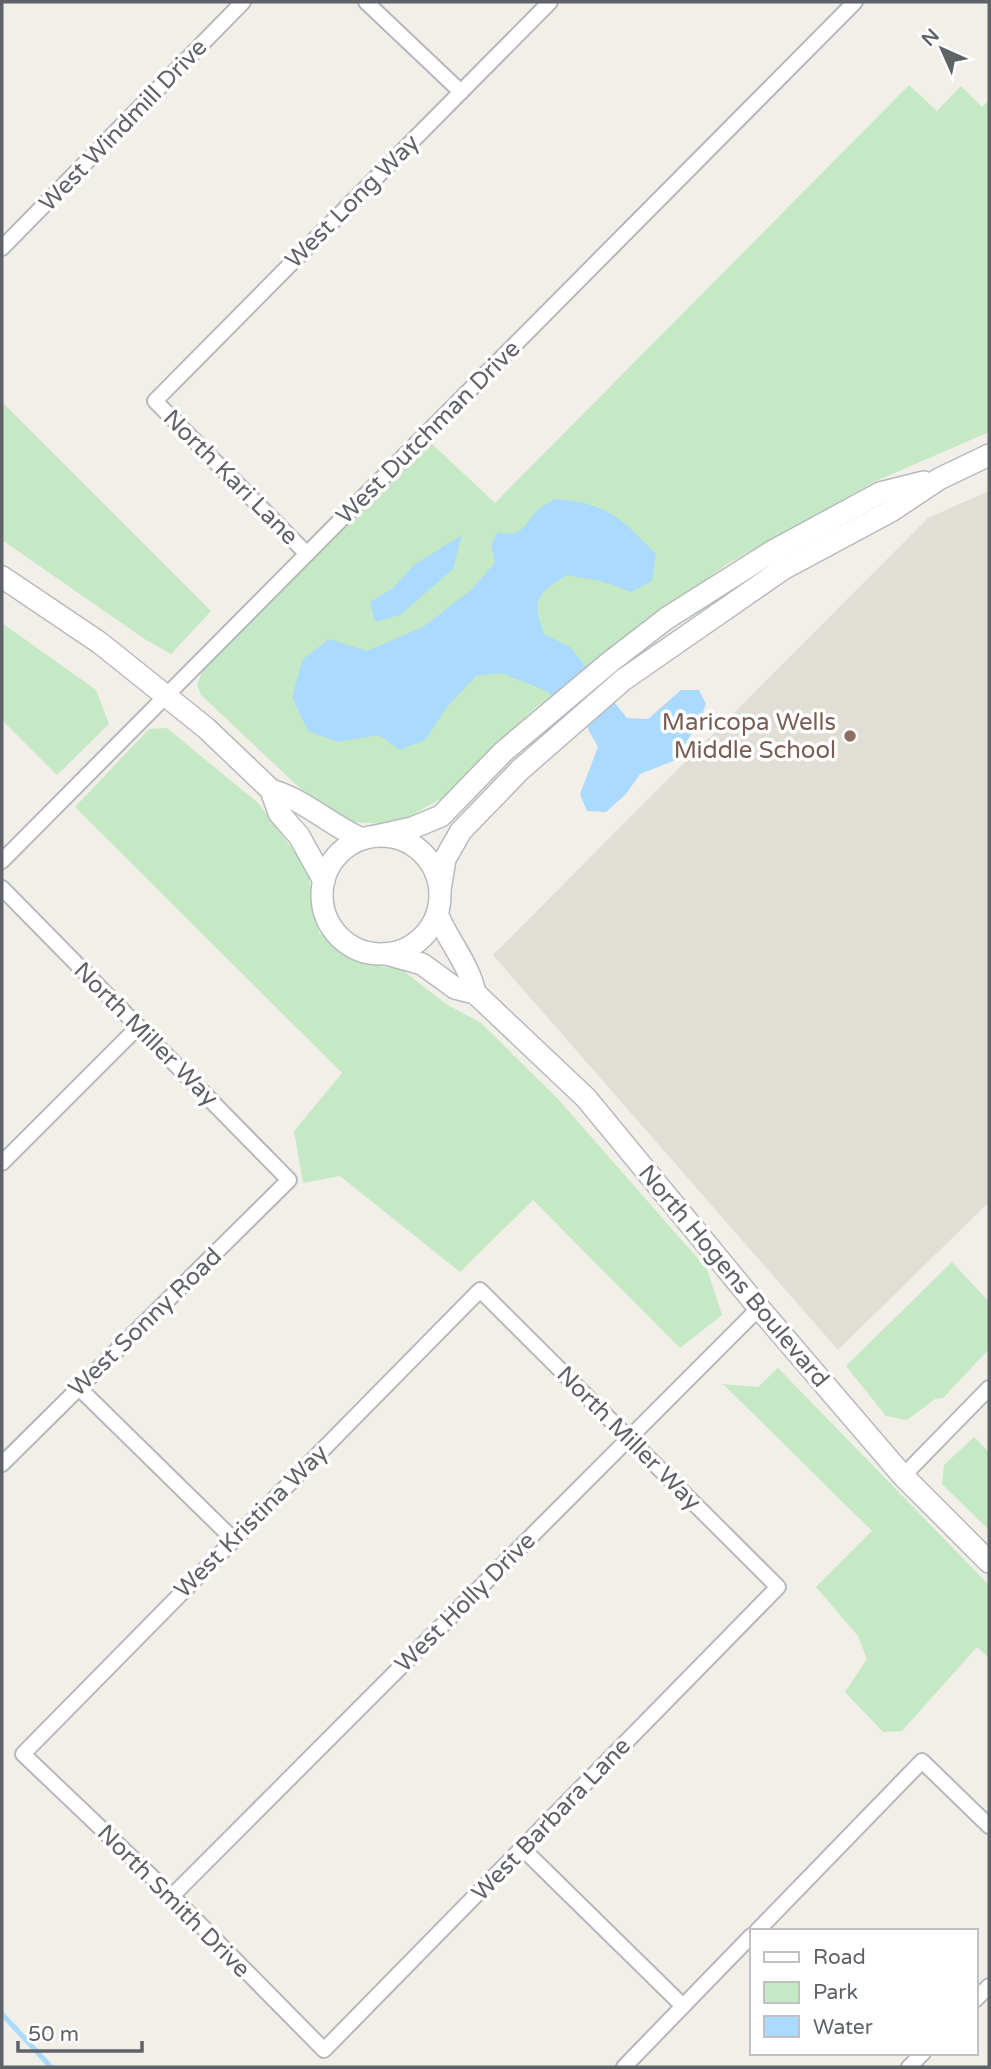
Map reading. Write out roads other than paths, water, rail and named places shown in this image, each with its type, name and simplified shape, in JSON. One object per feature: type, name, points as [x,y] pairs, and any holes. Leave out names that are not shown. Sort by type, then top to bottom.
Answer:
[{"type":"street","name":"West Windmill Drive","points":[[2,248],[243,2]]},
{"type":"street","points":[[366,2],[461,92]]},
{"type":"street","name":"West Long Way","points":[[155,401],[550,2]]},
{"type":"street","name":"West Dutchman Drive","points":[[2,862],[855,2]]},
{"type":"street","name":"North Kari Lane","points":[[155,401],[307,554]]},
{"type":"street","points":[[939,479],[880,493],[773,551],[667,618],[610,662],[503,752],[441,816],[412,828],[369,837],[338,855],[324,881],[322,899],[326,918],[336,933],[350,946],[367,953],[386,954],[417,942],[437,914],[445,859],[461,831],[564,731],[624,680],[783,569],[891,511],[939,479],[989,456]]},
{"type":"street","points":[[2,577],[100,643],[167,694],[271,790],[295,797],[323,818],[369,837],[403,840],[426,856],[436,872],[440,890]]},
{"type":"street","points":[[271,790],[279,813],[299,836],[324,881]]},
{"type":"street","name":"North Miller Way","points":[[2,888],[289,1180]]},
{"type":"street","name":"North Hogens Boulevard","points":[[437,914],[446,935],[471,973],[475,993]]},
{"type":"street","name":"North Hogens Boulevard","points":[[386,954],[422,964],[455,988],[475,993],[586,1098],[759,1308],[903,1476],[989,1562]]},
{"type":"street","points":[[2,1163],[138,1027]]},
{"type":"street","name":"West Sonny Road","points":[[2,1464],[289,1180]]},
{"type":"street","name":"North Miller Way","points":[[480,1290],[778,1587]]},
{"type":"street","name":"West Kristina Way","points":[[23,1754],[480,1290]]},
{"type":"street","name":"West Holly Drive","points":[[172,1896],[759,1308]]},
{"type":"street","points":[[78,1387],[233,1539]]},
{"type":"street","points":[[903,1476],[989,1388]]},
{"type":"street","name":"West Barbara Lane","points":[[324,2050],[778,1587]]},
{"type":"street","name":"North Smith Drive","points":[[23,1754],[172,1896],[324,2050]]},
{"type":"street","points":[[759,1929],[922,1761],[989,1826]]},
{"type":"street","points":[[522,1848],[683,2006]]},
{"type":"street","points":[[624,2067],[750,1938]]},
{"type":"water","points":[[555,499],[588,504],[611,514],[656,554],[652,581],[631,592],[605,582],[567,575],[549,587],[539,598],[538,613],[544,634],[570,647],[627,718],[648,719],[681,690],[699,690],[706,704],[700,720],[676,760],[640,774],[626,794],[606,812],[587,811],[580,794],[598,747],[587,727],[547,691],[501,673],[476,676],[447,707],[425,740],[400,750],[379,735],[337,742],[308,731],[292,697],[303,659],[329,639],[367,651],[423,627],[471,590],[495,563],[491,545],[498,532],[516,533],[537,511]]},
{"type":"water","points":[[462,535],[453,569],[400,615],[375,622],[370,602],[393,588],[414,565]]},
{"type":"waterway","points":[[2,2014],[51,2067]]},
{"type":"place","name":"Maricopa Wells Middle School","points":[[850,736]]}]
